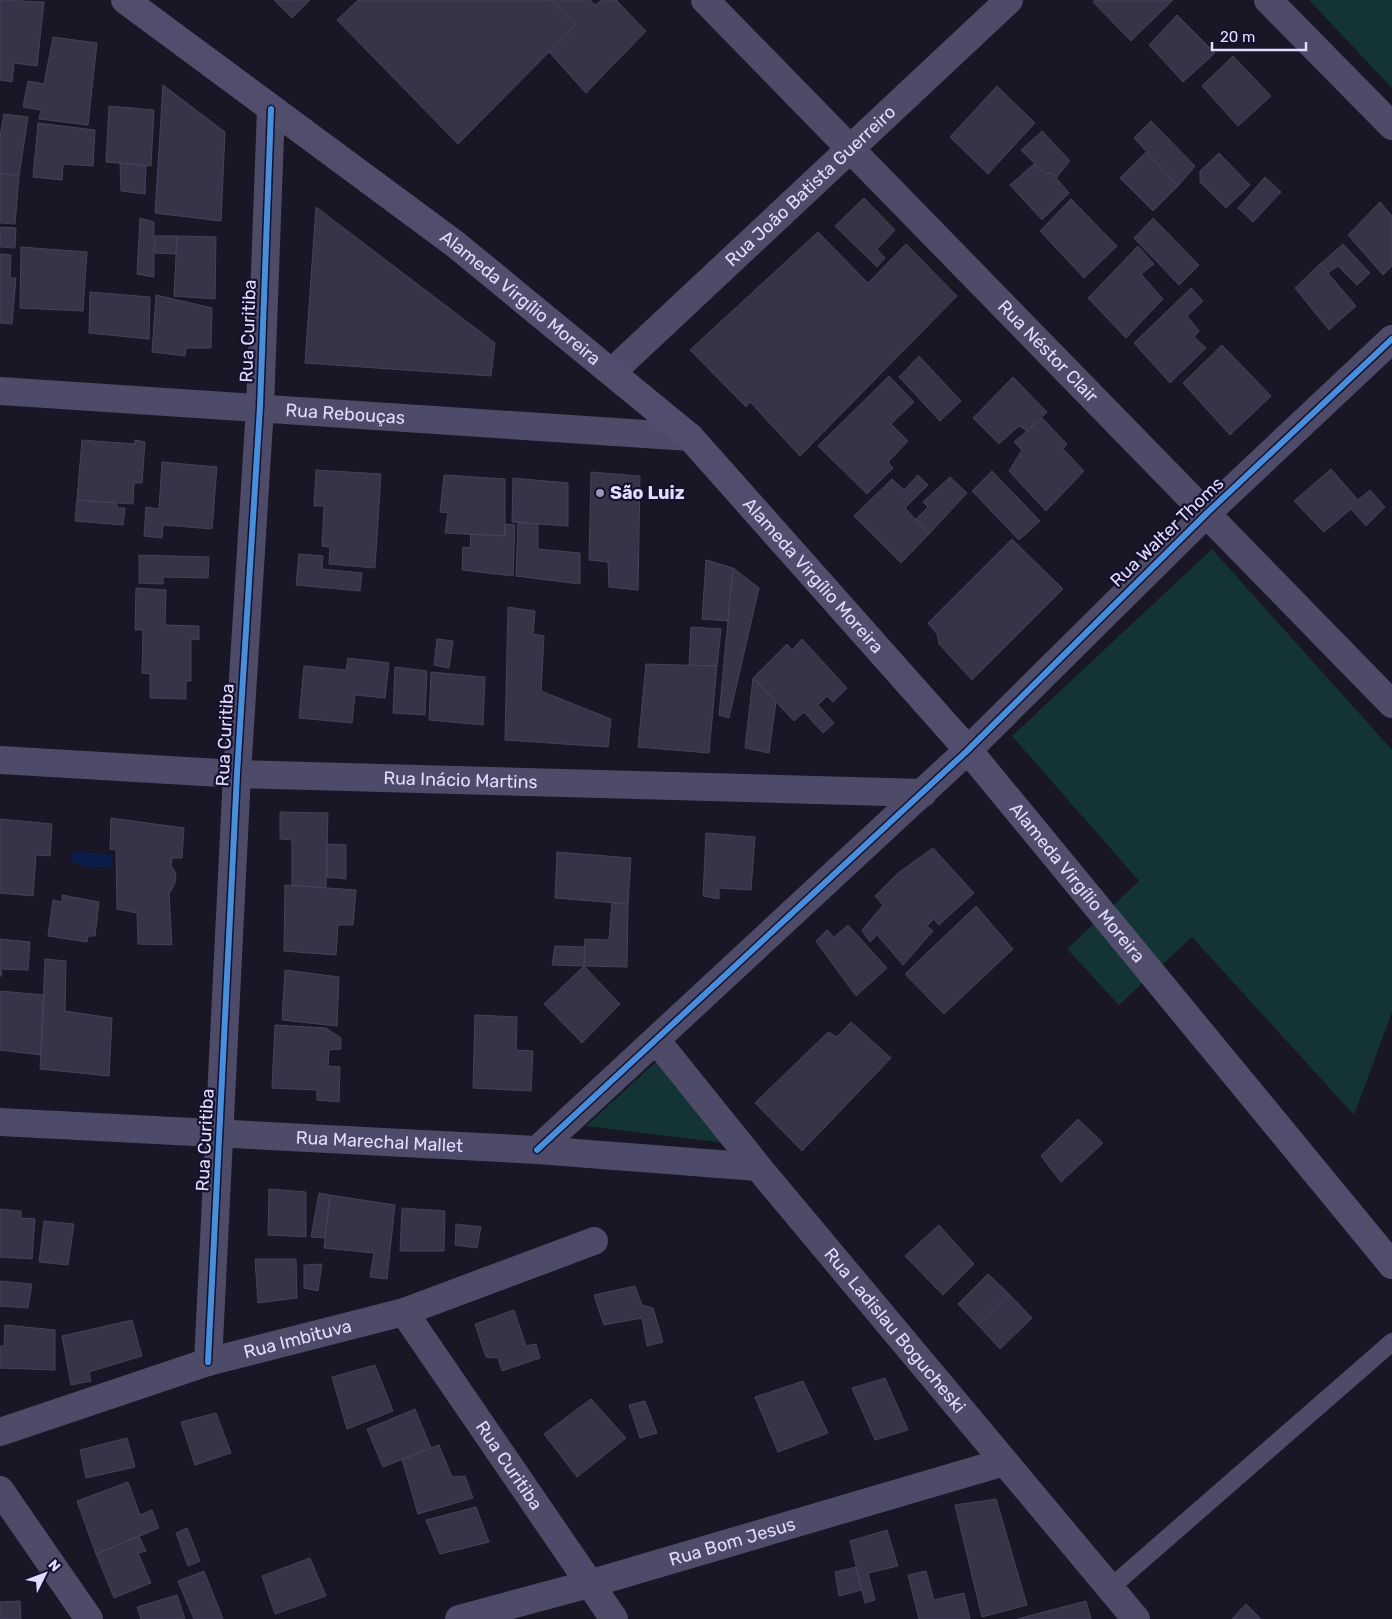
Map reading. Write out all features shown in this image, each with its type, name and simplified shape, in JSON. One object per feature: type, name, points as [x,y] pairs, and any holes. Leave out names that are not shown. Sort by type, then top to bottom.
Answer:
[{"type":"main road","name":"Alameda Virgílio Moreira","points":[[125,0],[455,244],[690,437],[968,750],[1392,1265]]},
{"type":"street","name":"Rua Néstor Clair","points":[[705,0],[1392,704]]},
{"type":"street","name":"Rua João Batista Guerreiro","points":[[612,372],[852,150],[1010,0]]},
{"type":"street","points":[[1268,0],[1392,126]]},
{"type":"street","name":"Rua Curitiba","points":[[208,1362],[237,774],[260,407],[271,109]]},
{"type":"street","name":"Rua Walter Thoms","points":[[537,1150],[923,793],[1206,514],[1392,338]]},
{"type":"street","name":"Rua Rebouças","points":[[0,391],[690,437]]},
{"type":"street","name":"Rua Inácio Martins","points":[[0,760],[237,774],[923,793]]},
{"type":"street","name":"Rua Ladislau Bogucheski","points":[[656,1040],[758,1167],[1136,1619]]},
{"type":"street","name":"Rua Marechal Mallet","points":[[0,1122],[220,1135],[537,1150],[758,1167]]},
{"type":"street","name":"Rua Imbituva","points":[[0,1432],[208,1362],[404,1312],[594,1241]]},
{"type":"street","name":"Rua Curitiba","points":[[404,1312],[614,1619]]},
{"type":"street","name":"Rua Bom Jesus","points":[[459,1619],[589,1584],[1004,1462]]},
{"type":"street","points":[[0,1490],[90,1619]]},
{"type":"lane","points":[[1110,1588],[1392,1342]]},
{"type":"green space","points":[[1309,0],[1392,0],[1392,88]]},
{"type":"green space","points":[[1212,549],[1392,750],[1392,1012],[1354,1115],[1192,937],[1119,1005],[1067,949],[1139,881],[1012,736]]},
{"type":"green space","points":[[659,1059],[733,1144],[586,1126]]},
{"type":"water","points":[[75,851],[113,855],[111,868],[80,866],[73,862],[71,855]]},
{"type":"building","points":[[0,0],[44,2],[37,66],[14,63],[12,82],[0,80]]},
{"type":"building","points":[[274,0],[310,0],[292,18]]},
{"type":"building","points":[[358,0],[551,0],[576,25],[458,144],[337,20]]},
{"type":"building","points":[[551,0],[590,0],[595,5],[602,0],[616,0],[646,31],[586,93],[549,52],[576,25]]},
{"type":"building","points":[[1095,0],[1173,0],[1131,41],[1093,2]]},
{"type":"building","points":[[1177,15],[1215,53],[1183,82],[1149,45]]},
{"type":"building","points":[[53,37],[97,43],[88,125],[39,119],[41,110],[23,107],[28,81],[44,84]]},
{"type":"building","points":[[1233,56],[1271,96],[1238,126],[1202,86]]},
{"type":"building","points":[[163,85],[225,132],[221,221],[155,213]]},
{"type":"building","points":[[997,86],[1035,123],[988,174],[950,137]]},
{"type":"building","points":[[109,106],[154,110],[151,166],[106,162]]},
{"type":"building","points":[[4,114],[28,117],[19,176],[0,173],[0,137]]},
{"type":"building","points":[[1151,121],[1195,166],[1178,186],[1134,138]]},
{"type":"building","points":[[38,123],[95,130],[93,166],[63,164],[62,180],[33,177]]},
{"type":"building","points":[[1042,131],[1070,161],[1056,178],[1052,173],[1045,174],[1021,150]]},
{"type":"building","points":[[1146,152],[1178,186],[1153,211],[1120,178]]},
{"type":"building","points":[[1219,153],[1250,185],[1226,208],[1200,182],[1200,171]]},
{"type":"building","points":[[120,163],[146,166],[145,194],[121,191]]},
{"type":"building","points":[[1034,164],[1045,174],[1052,173],[1069,193],[1042,220],[1010,185]]},
{"type":"building","points":[[0,173],[19,176],[15,224],[0,223]]},
{"type":"building","points":[[1265,177],[1281,192],[1253,222],[1238,208]]},
{"type":"building","points":[[864,198],[895,230],[877,249],[885,258],[877,267],[835,226]]},
{"type":"building","points":[[1071,199],[1117,246],[1084,278],[1040,231]]},
{"type":"building","points":[[1380,202],[1392,216],[1392,266],[1383,275],[1348,235]]},
{"type":"building","points":[[316,207],[495,343],[491,376],[305,363]]},
{"type":"building","points":[[140,218],[154,222],[154,277],[137,274]]},
{"type":"building","points":[[1153,218],[1199,265],[1179,285],[1134,238]]},
{"type":"building","points":[[1,227],[16,228],[15,248],[0,247]]},
{"type":"building","points":[[818,232],[868,283],[906,244],[957,296],[800,456],[750,402],[746,407],[690,350]]},
{"type":"building","points":[[155,236],[177,236],[176,254],[155,253]]},
{"type":"building","points":[[177,236],[216,237],[215,299],[174,296]]},
{"type":"building","points":[[1343,244],[1370,273],[1357,285],[1338,266],[1328,273],[1320,264]]},
{"type":"building","points":[[1138,246],[1154,264],[1141,274],[1163,299],[1126,338],[1088,298]]},
{"type":"building","points":[[21,247],[87,252],[83,311],[20,308]]},
{"type":"building","points":[[0,254],[11,255],[10,278],[16,278],[12,324],[0,323]]},
{"type":"building","points":[[1320,264],[1356,306],[1329,330],[1295,288]]},
{"type":"building","points":[[1191,288],[1203,301],[1187,316],[1199,331],[1194,337],[1206,348],[1170,383],[1134,343]]},
{"type":"building","points":[[90,292],[150,297],[149,339],[89,333]]},
{"type":"building","points":[[156,295],[212,308],[211,348],[186,348],[185,356],[152,352]]},
{"type":"building","points":[[1222,345],[1271,396],[1230,435],[1183,383]]},
{"type":"building","points":[[919,356],[961,401],[940,421],[899,377]]},
{"type":"building","points":[[889,376],[914,402],[891,424],[908,441],[888,462],[893,468],[867,494],[818,446]]},
{"type":"building","points":[[1013,377],[1047,412],[1027,431],[1019,426],[999,444],[973,418]]},
{"type":"building","points":[[1042,418],[1067,444],[1063,449],[1084,471],[1046,511],[1009,471],[1022,450],[1014,442]]},
{"type":"building","points":[[82,440],[135,444],[135,440],[145,442],[142,483],[134,483],[133,504],[77,500]]},
{"type":"building","points":[[162,462],[217,467],[212,529],[163,525],[162,538],[144,536],[146,507],[159,509]]},
{"type":"building","points":[[1331,469],[1358,500],[1370,490],[1385,507],[1366,526],[1351,509],[1324,532],[1294,501]]},
{"type":"building","points":[[316,470],[381,474],[375,568],[329,564],[330,547],[322,546],[324,506],[314,506]]},
{"type":"building","points":[[992,471],[1040,521],[1019,540],[972,491]]},
{"type":"building","points":[[591,472],[640,476],[638,590],[609,587],[608,562],[589,560]]},
{"type":"building","points":[[444,475],[505,479],[505,536],[445,533],[448,513],[440,512]]},
{"type":"building","points":[[918,475],[928,485],[905,508],[929,534],[901,563],[854,516],[892,479],[904,490]]},
{"type":"building","points":[[950,477],[967,493],[929,534],[916,519],[928,507],[923,502]]},
{"type":"building","points":[[513,478],[568,483],[568,526],[512,522]]},
{"type":"building","points":[[77,500],[117,503],[117,508],[125,508],[123,525],[75,521]]},
{"type":"building","points":[[518,522],[538,524],[538,549],[580,553],[580,584],[516,576]]},
{"type":"building","points":[[505,524],[515,525],[513,576],[462,570],[463,547],[470,548],[471,534],[505,536]]},
{"type":"building","points":[[1012,539],[1063,589],[972,680],[939,644],[937,634],[928,623]]},
{"type":"building","points":[[299,554],[323,556],[322,569],[362,573],[360,591],[296,585]]},
{"type":"building","points":[[139,555],[209,557],[208,578],[163,577],[163,584],[139,583]]},
{"type":"building","points":[[706,560],[733,568],[728,621],[702,619]]},
{"type":"building","points":[[733,568],[759,588],[729,718],[719,715]]},
{"type":"building","points":[[136,588],[166,590],[165,625],[199,626],[199,640],[191,639],[191,681],[186,681],[186,699],[150,698],[150,674],[142,673],[143,630],[135,630]]},
{"type":"building","points":[[508,607],[535,611],[533,634],[544,636],[541,691],[611,719],[608,747],[505,740]]},
{"type":"building","points":[[691,627],[721,629],[717,666],[689,665]]},
{"type":"building","points":[[437,639],[453,641],[449,668],[434,665]]},
{"type":"building","points":[[802,639],[847,688],[833,702],[827,696],[818,705],[834,723],[823,733],[804,712],[794,721],[753,678],[787,644],[792,650]]},
{"type":"building","points":[[348,658],[389,663],[385,698],[355,695],[352,723],[299,718],[304,666],[346,670]]},
{"type":"building","points":[[646,664],[717,666],[709,753],[638,747]]},
{"type":"building","points":[[395,667],[427,671],[425,715],[393,713]]},
{"type":"building","points":[[431,672],[485,677],[483,725],[429,720]]},
{"type":"building","points":[[753,678],[776,702],[769,753],[745,748]]},
{"type":"building","points":[[280,812],[328,813],[326,888],[292,885],[292,840],[280,839]]},
{"type":"building","points":[[111,818],[184,828],[182,858],[172,858],[171,866],[176,873],[175,883],[169,894],[172,945],[138,944],[137,913],[117,909],[116,850],[110,849]]},
{"type":"building","points":[[0,819],[52,824],[50,856],[36,855],[33,896],[0,893]]},
{"type":"building","points":[[706,833],[755,837],[751,890],[719,888],[719,899],[703,896]]},
{"type":"building","points":[[327,844],[346,845],[346,879],[327,877]]},
{"type":"building","points":[[933,848],[974,893],[939,925],[934,919],[927,926],[933,931],[903,965],[877,935],[870,942],[862,930],[883,905],[875,896],[898,873]]},
{"type":"building","points":[[557,852],[631,858],[628,904],[555,898]]},
{"type":"building","points":[[285,885],[356,890],[353,925],[338,925],[336,955],[284,951]]},
{"type":"building","points":[[62,895],[99,902],[95,936],[88,936],[87,942],[48,936],[53,900],[62,902]]},
{"type":"building","points":[[612,903],[628,904],[627,967],[584,966],[585,939],[609,940]]},
{"type":"building","points":[[976,906],[1013,949],[944,1014],[905,974]]},
{"type":"building","points":[[848,925],[887,968],[856,996],[816,941],[827,930],[834,937]]},
{"type":"building","points":[[0,939],[30,942],[28,970],[1,969],[2,976],[0,976]]},
{"type":"building","points":[[555,946],[585,947],[584,966],[552,965]]},
{"type":"building","points":[[45,959],[66,961],[65,1011],[112,1018],[109,1076],[40,1069]]},
{"type":"building","points":[[584,966],[620,1004],[582,1043],[544,1004]]},
{"type":"building","points":[[285,970],[339,977],[337,1026],[282,1020]]},
{"type":"building","points":[[0,991],[44,995],[41,1055],[0,1050]]},
{"type":"building","points":[[475,1015],[517,1017],[516,1050],[533,1051],[531,1091],[473,1088]]},
{"type":"building","points":[[851,1022],[891,1058],[802,1151],[755,1103],[828,1032],[837,1037]]},
{"type":"building","points":[[275,1025],[326,1028],[341,1038],[341,1049],[329,1050],[328,1066],[340,1067],[339,1102],[317,1100],[317,1090],[272,1088]]},
{"type":"building","points":[[1078,1119],[1103,1143],[1061,1182],[1041,1156]]},
{"type":"building","points":[[269,1189],[306,1192],[306,1237],[268,1235]]},
{"type":"building","points":[[319,1193],[330,1195],[325,1238],[311,1237]]},
{"type":"building","points":[[330,1195],[395,1205],[387,1279],[370,1277],[374,1253],[324,1248]]},
{"type":"building","points":[[402,1208],[445,1211],[444,1251],[400,1251]]},
{"type":"building","points":[[0,1209],[21,1211],[21,1218],[35,1219],[32,1259],[0,1257]]},
{"type":"building","points":[[44,1221],[74,1224],[68,1265],[39,1262]]},
{"type":"building","points":[[456,1224],[481,1227],[477,1248],[455,1245]]},
{"type":"building","points":[[939,1225],[974,1264],[943,1295],[905,1256]]},
{"type":"building","points":[[255,1259],[296,1259],[297,1298],[258,1303]]},
{"type":"building","points":[[322,1264],[318,1291],[304,1288],[304,1265]]},
{"type":"building","points":[[988,1274],[1009,1294],[978,1325],[958,1304]]},
{"type":"building","points":[[0,1281],[32,1284],[28,1308],[0,1306]]},
{"type":"building","points":[[635,1286],[642,1305],[653,1308],[663,1342],[647,1346],[642,1318],[604,1325],[594,1295]]},
{"type":"building","points":[[1009,1294],[1032,1318],[1000,1349],[978,1325]]},
{"type":"building","points":[[514,1310],[526,1346],[536,1344],[540,1358],[502,1371],[498,1358],[486,1357],[475,1324]]},
{"type":"building","points":[[132,1320],[142,1356],[89,1372],[91,1381],[71,1385],[62,1336]]},
{"type":"building","points":[[5,1325],[55,1330],[55,1370],[0,1368],[0,1346],[4,1346]]},
{"type":"building","points":[[375,1365],[393,1411],[347,1429],[332,1377]]},
{"type":"building","points":[[885,1378],[908,1430],[875,1440],[852,1388]]},
{"type":"building","points":[[803,1381],[828,1433],[778,1452],[755,1397]]},
{"type":"building","points":[[591,1399],[626,1438],[577,1477],[544,1434]]},
{"type":"building","points":[[645,1401],[657,1433],[640,1438],[629,1405]]},
{"type":"building","points":[[415,1409],[431,1448],[383,1467],[367,1429]]},
{"type":"building","points":[[216,1413],[231,1453],[195,1465],[181,1422]]},
{"type":"building","points":[[127,1438],[135,1467],[86,1478],[80,1450]]},
{"type":"building","points":[[439,1445],[452,1477],[465,1476],[473,1498],[418,1514],[402,1459]]},
{"type":"building","points":[[128,1482],[140,1515],[152,1510],[159,1528],[96,1554],[77,1501]]},
{"type":"building","points":[[996,1499],[1027,1605],[982,1617],[955,1505]]},
{"type":"building","points":[[476,1507],[489,1542],[440,1554],[426,1520]]},
{"type":"building","points":[[187,1528],[200,1561],[188,1566],[176,1533]]},
{"type":"building","points":[[887,1530],[898,1566],[868,1573],[875,1600],[865,1603],[850,1541]]},
{"type":"building","points":[[139,1536],[146,1551],[138,1553],[151,1583],[114,1598],[96,1554]]},
{"type":"building","points":[[310,1558],[326,1596],[275,1614],[262,1576]]},
{"type":"building","points":[[856,1567],[862,1590],[839,1596],[835,1572]]},
{"type":"building","points":[[204,1571],[223,1619],[194,1619],[178,1581]]},
{"type":"building","points":[[926,1571],[934,1600],[964,1593],[970,1619],[919,1619],[908,1575]]},
{"type":"building","points":[[177,1595],[185,1619],[141,1619],[137,1607]]},
{"type":"building","points":[[20,1601],[21,1619],[0,1619],[0,1602]]},
{"type":"building","points":[[1086,1601],[1091,1619],[1017,1619]]},
{"type":"building","points":[[1246,1604],[1261,1619],[1232,1619]]},
{"type":"cycle path","points":[[208,1362],[237,774],[260,407],[271,109]]},
{"type":"cycle path","points":[[537,1150],[968,750],[1206,514],[1392,339]]},
{"type":"place","name":"São Luiz","points":[[600,493]]}]
